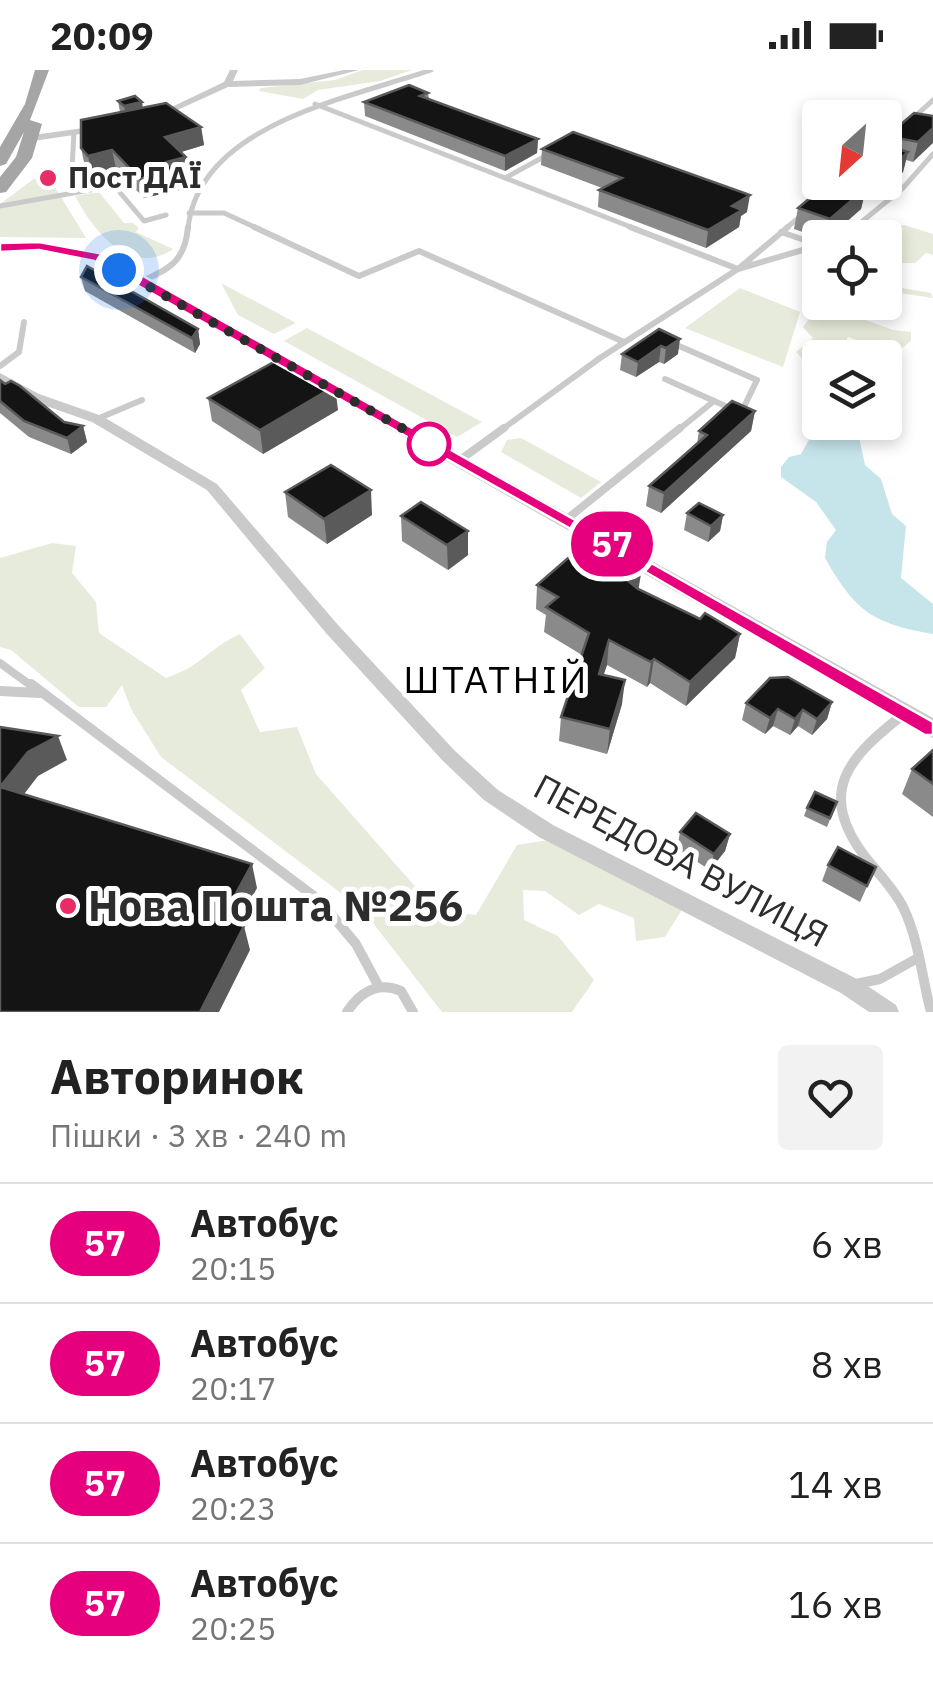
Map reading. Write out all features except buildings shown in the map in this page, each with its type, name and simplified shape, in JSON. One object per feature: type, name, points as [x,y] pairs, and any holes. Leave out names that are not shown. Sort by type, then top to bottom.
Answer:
[{"type":"main road","points":[[2,157],[32,104],[42,70]]},
{"type":"main road","points":[[0,188],[15,172],[33,138],[32,104]]},
{"type":"street","points":[[227,84],[234,70]]},
{"type":"street","points":[[141,120],[176,110],[227,84],[300,82],[355,70]]},
{"type":"street","points":[[33,138],[112,126]]},
{"type":"street","points":[[0,248],[39,246],[98,258],[567,518],[933,729]]},
{"type":"street","name":"ПЕРЕДОВА ВУЛИЦЯ","points":[[0,377],[34,396],[97,420],[212,486],[344,642],[449,756],[491,795],[546,831],[849,986],[888,1012]]},
{"type":"lane","points":[[140,282],[166,271],[182,258],[189,213],[204,184],[272,123],[348,92],[396,84],[432,70]]},
{"type":"lane","points":[[919,128],[905,125],[933,100]]},
{"type":"lane","points":[[314,104],[738,269],[802,250]]},
{"type":"lane","points":[[72,166],[74,133]]},
{"type":"lane","points":[[505,178],[551,153]]},
{"type":"lane","points":[[864,220],[933,154]]},
{"type":"lane","points":[[902,165],[919,170]]},
{"type":"lane","points":[[0,206],[108,186],[117,189],[144,221],[166,215]]},
{"type":"lane","points":[[862,202],[879,208]]},
{"type":"lane","points":[[459,460],[624,342],[738,269],[813,204]]},
{"type":"lane","points":[[189,213],[224,213],[359,276],[419,251],[624,342]]},
{"type":"lane","points":[[781,232],[802,239]]},
{"type":"lane","points":[[0,366],[18,352],[24,322]]},
{"type":"lane","points":[[642,330],[758,380],[741,413],[666,379]]},
{"type":"lane","points":[[97,420],[142,400]]},
{"type":"lane","points":[[567,518],[714,400]]},
{"type":"lane","points":[[0,663],[23,676],[39,694],[319,900],[356,944],[378,985]]},
{"type":"lane","points":[[0,691],[39,694]]},
{"type":"lane","points":[[908,712],[856,753],[839,780],[845,820],[860,850],[904,910],[931,1012]]},
{"type":"lane","points":[[849,986],[880,979],[916,959]]},
{"type":"lane","points":[[347,1012],[354,999],[378,985],[406,996],[413,1012]]},
{"type":"green space","points":[[363,70],[412,70],[380,81],[318,90],[303,99],[259,91],[335,80]]},
{"type":"green space","points":[[35,178],[41,186],[53,184],[86,238],[0,237],[0,204]]},
{"type":"green space","points":[[99,192],[124,223],[133,223],[139,228],[136,232],[173,249],[142,258],[115,247],[92,223],[75,196]]},
{"type":"green space","points":[[902,225],[933,234],[933,255],[926,253],[915,263],[902,263]]},
{"type":"green space","points":[[221,283],[296,323],[274,334],[238,315]]},
{"type":"green space","points":[[740,288],[800,312],[783,367],[685,328]]},
{"type":"green space","points":[[902,288],[931,293],[933,298],[902,293]]},
{"type":"green space","points":[[808,320],[866,320],[911,332],[911,341],[902,348],[902,340],[811,340],[813,338],[803,327]]},
{"type":"green space","points":[[307,328],[482,422],[457,437],[284,341]]},
{"type":"green space","points":[[521,438],[601,482],[581,498],[501,452],[507,440]]},
{"type":"green space","points":[[52,543],[76,546],[72,573],[96,602],[99,633],[166,678],[240,634],[265,668],[241,690],[260,732],[297,727],[316,774],[435,909],[476,915],[517,845],[548,840],[683,908],[665,937],[636,941],[634,918],[599,904],[579,915],[545,891],[523,890],[524,920],[558,936],[594,980],[572,1012],[442,1012],[362,909],[161,757],[131,709],[122,685],[106,707],[79,707],[11,650],[0,647],[0,558]]},
{"type":"water","points":[[809,440],[860,440],[865,465],[881,479],[892,514],[906,526],[901,578],[933,604],[933,634],[880,620],[846,591],[825,558],[827,542],[836,530],[816,502],[781,477],[781,467],[789,457],[801,454]]},
{"type":"bus line","name":"57","points":[[0,248],[60,248],[98,258],[601,538],[933,729]]},
{"type":"place","name":"Пост ДАЇ","points":[[48,178]]},
{"type":"place","name":"Нова Пошта №256","points":[[68,906]]},
{"type":"district","name":"ШТАТНІЙ","points":[[496,680]]},
{"type":"route","points":[[119,270],[434,446],[429,444]]}]
